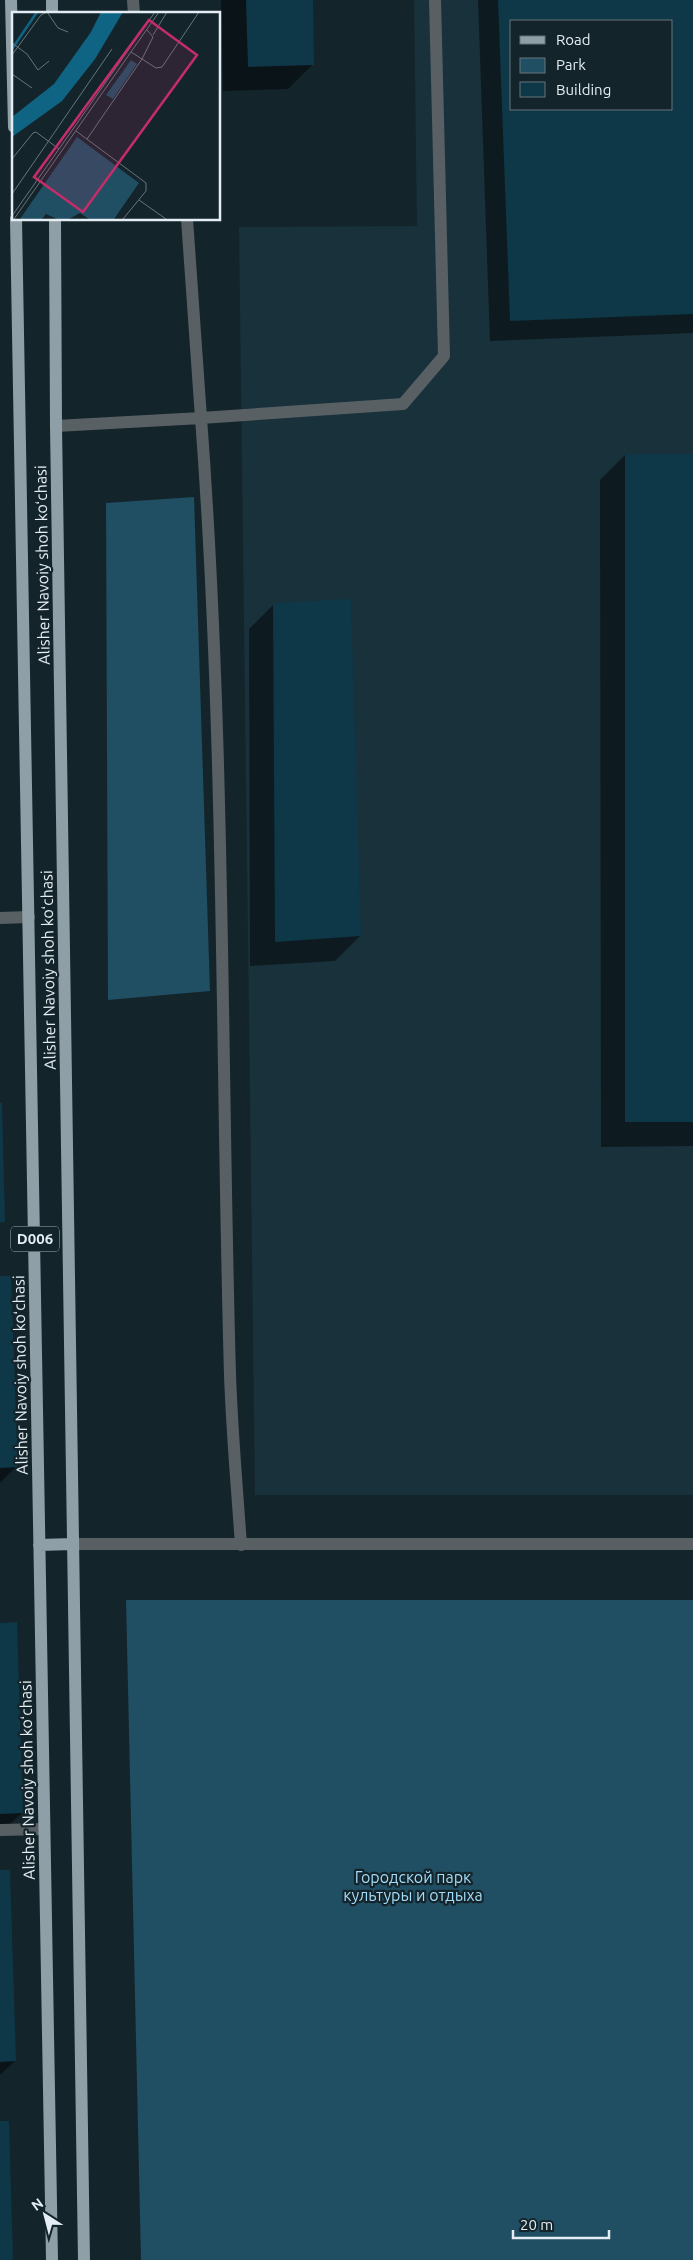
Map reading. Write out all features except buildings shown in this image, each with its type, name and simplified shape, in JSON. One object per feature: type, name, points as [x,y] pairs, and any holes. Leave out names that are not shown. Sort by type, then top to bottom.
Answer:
[{"type":"main road","points":[[11,0],[12,42]]},
{"type":"main road","name":"Alisher Navoiy shoh koʻchasi","points":[[16,220],[52,2260]]},
{"type":"main road","name":"Alisher Navoiy shoh koʻchasi","points":[[55,220],[56,426],[84,2260]]},
{"type":"main road","points":[[40,1545],[73,1544]]},
{"type":"street","points":[[56,426],[403,404],[444,356],[435,0]]},
{"type":"street","points":[[187,220],[207,499],[222,905],[230,1378],[241,1545]]},
{"type":"street","points":[[0,918],[29,917]]},
{"type":"street","points":[[73,1544],[693,1544]]},
{"type":"street","points":[[0,1830],[44,1829]]},
{"type":"shaded area","points":[[414,0],[693,0],[693,1495],[255,1495],[239,227],[417,226]]},
{"type":"green space","points":[[194,497],[210,991],[108,1000],[106,503]]},
{"type":"green space","name":"Городской парк культуры и отдыха","points":[[126,1600],[693,1600],[693,2260],[141,2260]]}]
